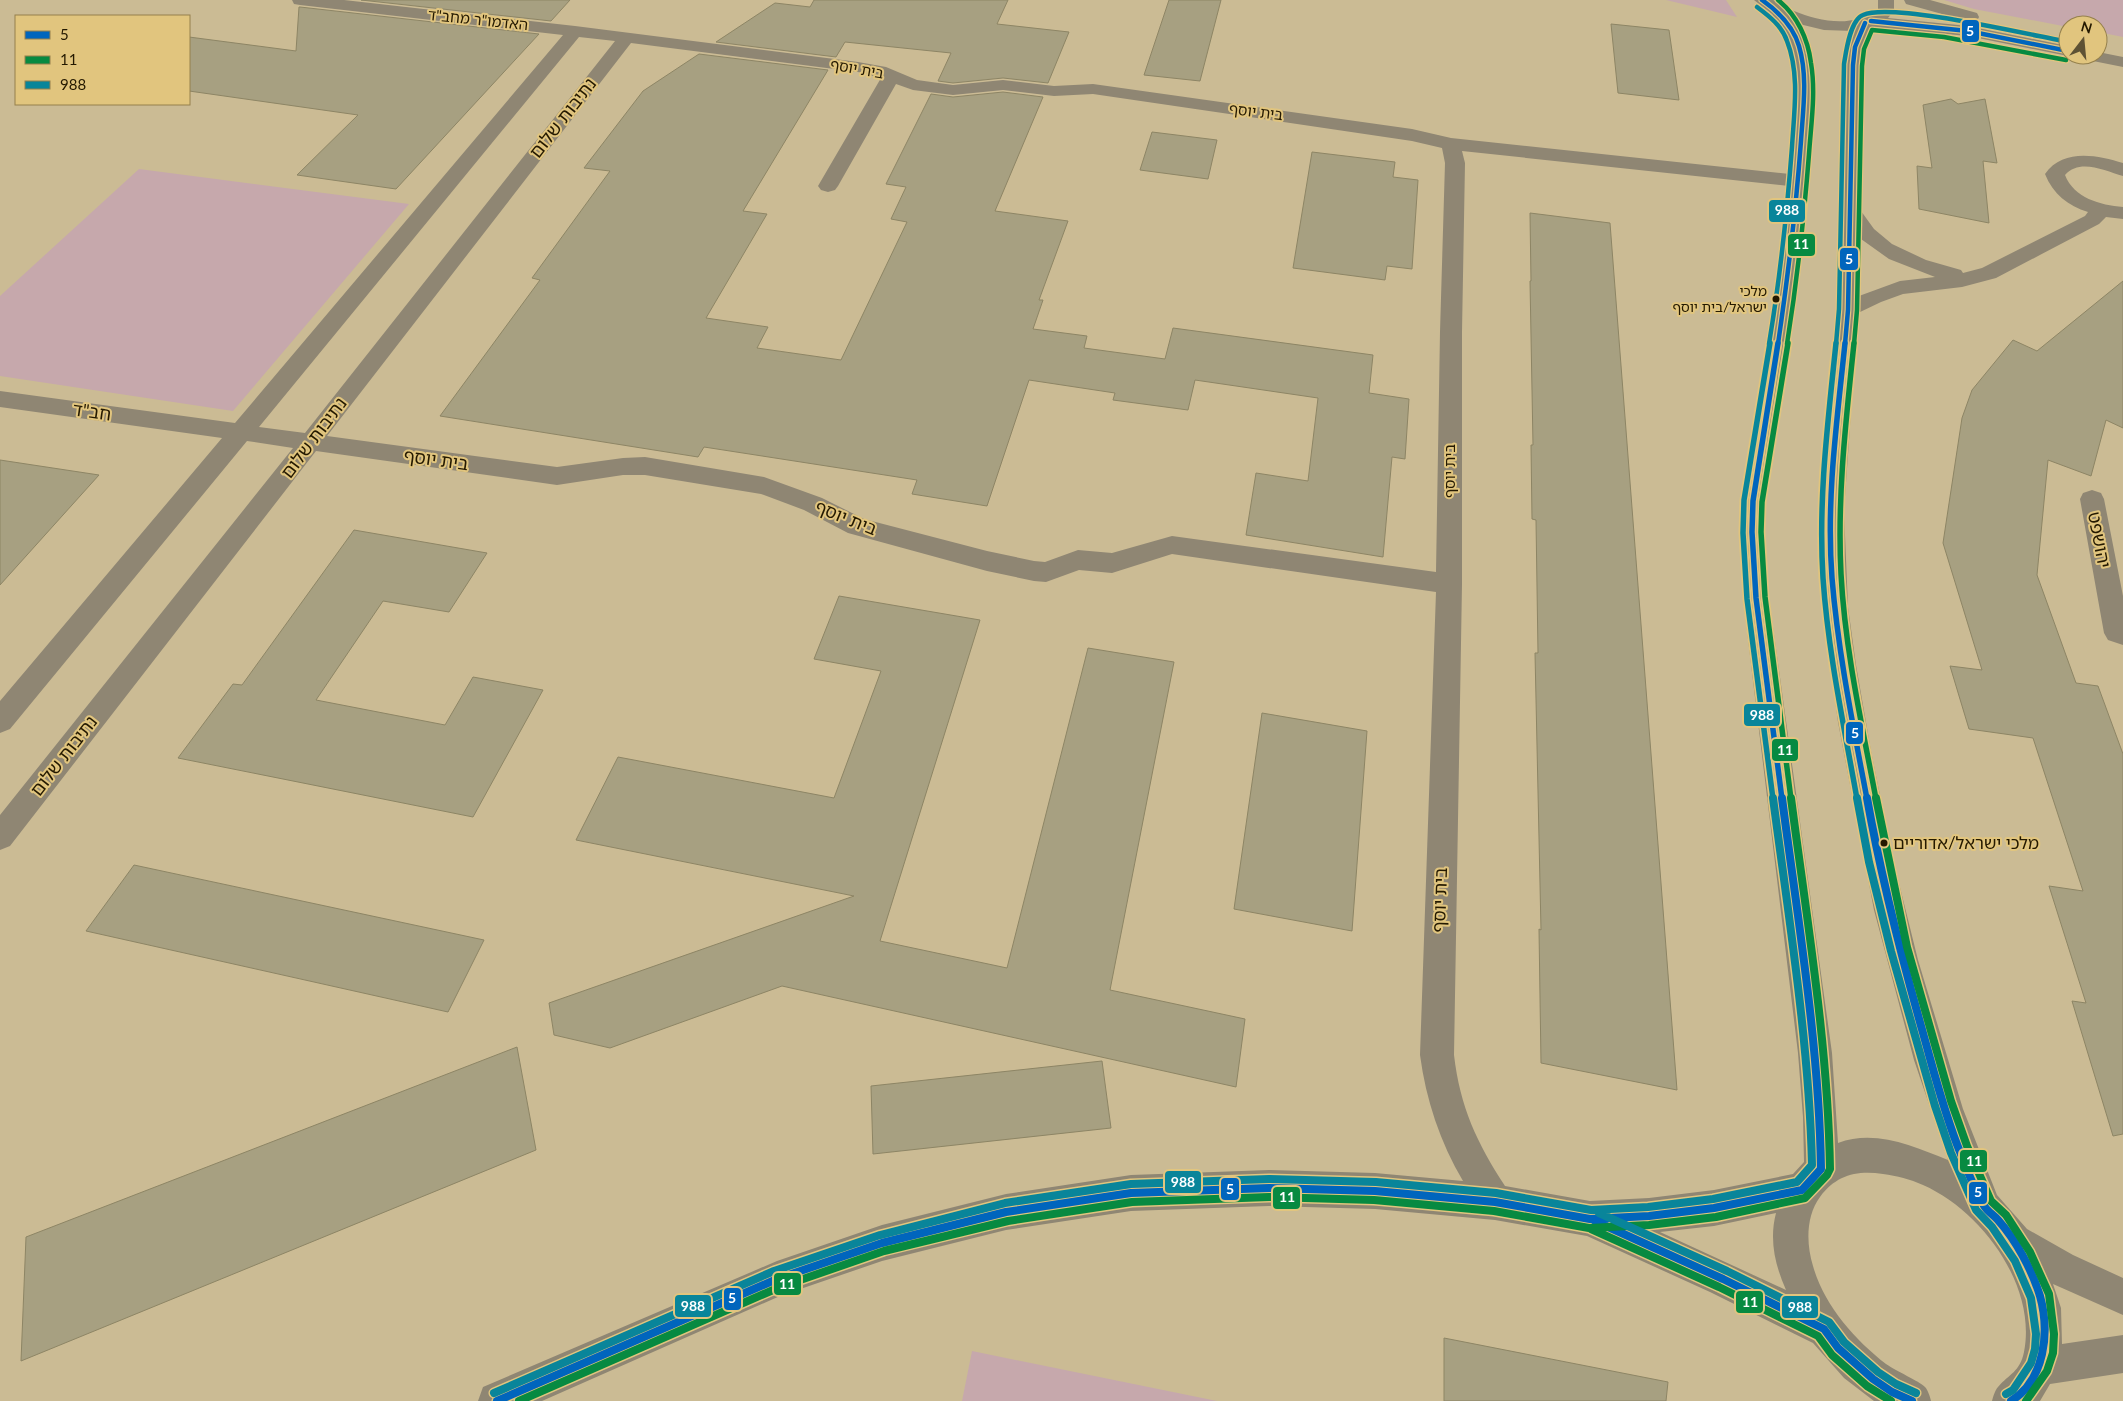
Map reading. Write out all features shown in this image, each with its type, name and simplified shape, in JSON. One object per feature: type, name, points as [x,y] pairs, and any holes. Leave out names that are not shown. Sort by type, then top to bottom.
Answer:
[{"type":"street","name":"האדמו\"ר מחב\"ד","points":[[300,0],[626,38]]},
{"type":"street","points":[[1762,0],[1779,11],[1801,20],[1848,26],[1878,18],[1886,11],[1886,0]]},
{"type":"street","points":[[1912,0],[1982,20],[2058,34]]},
{"type":"street","points":[[1779,11],[1795,36],[1802,64],[1799,181],[1792,254],[1753,501],[1752,532],[1756,598],[1816,1062],[1820,1117],[1812,1180],[1796,1203],[1792,1220],[1792,1254],[1803,1292],[1824,1329],[1838,1348],[1892,1392],[1912,1401]]},
{"type":"street","points":[[1868,22],[1968,31],[2058,49]]},
{"type":"street","points":[[1868,22],[1856,47],[1853,65],[1848,310],[1833,463],[1832,576],[1839,648],[1852,730],[1878,860],[1899,949],[1944,1104],[1959,1149],[1984,1206]]},
{"type":"street","points":[[0,721],[575,31]]},
{"type":"street","name":"בית יוסף","points":[[626,38],[858,67],[880,71],[913,85],[954,90],[1004,85],[1054,91],[1084,89],[1111,91],[1412,135],[1451,144],[1455,163],[1451,332],[1449,584],[1436,1031],[1440,1082],[1457,1135],[1474,1169],[1495,1202]]},
{"type":"street","name":"נתיבות שלום","points":[[0,837],[626,38]]},
{"type":"street","points":[[2108,44],[2123,47]]},
{"type":"street","points":[[2108,59],[2123,62]]},
{"type":"street","points":[[828,186],[892,75]]},
{"type":"street","points":[[1451,144],[1799,181]]},
{"type":"street","points":[[2123,170],[2081,161],[2068,163],[2060,167],[2055,174],[2057,182],[2064,191],[2076,200],[2101,210],[2123,213]]},
{"type":"street","points":[[1851,210],[1867,233],[1884,247],[1902,258],[1955,275],[1978,276]]},
{"type":"street","points":[[1848,310],[1874,297],[1906,287],[1989,273],[2092,220],[2101,210]]},
{"type":"street","name":"חב\"ד","points":[[0,399],[240,432]]},
{"type":"street","name":"בית יוסף","points":[[240,432],[557,476],[584,474],[629,464],[764,486],[805,501],[857,526],[987,561],[1034,571],[1046,572],[1078,560],[1112,563],[1172,546],[1189,546],[1449,584]]},
{"type":"street","name":"יהושפט","points":[[2092,499],[2117,633],[2123,634]]},
{"type":"street","points":[[497,1401],[777,1279],[882,1243],[1006,1212],[1131,1194],[1269,1188],[1374,1191],[1495,1202],[1590,1219],[1649,1216],[1714,1208],[1812,1180],[1848,1156],[1864,1155],[1897,1158],[1915,1162],[1944,1177],[1984,1206],[1999,1221],[2033,1276],[2042,1305],[2045,1334],[2044,1351],[2028,1388]]},
{"type":"street","points":[[1590,1219],[1723,1279],[1824,1329]]},
{"type":"street","points":[[2012,1240],[2060,1268],[2123,1297]]},
{"type":"street","points":[[2028,1388],[2123,1354]]},
{"type":"street","points":[[1855,1363],[1867,1401]]},
{"type":"shaded area","points":[[1666,0],[1726,0],[1737,17]]},
{"type":"shaded area","points":[[1944,0],[2123,0],[2123,37],[2108,34],[2108,15],[2058,15],[2058,25],[1974,9]]},
{"type":"shaded area","points":[[139,169],[409,204],[233,411],[0,376],[0,296]]},
{"type":"shaded area","points":[[972,1351],[1217,1401],[962,1401]]},
{"type":"building","points":[[361,0],[570,0],[551,21]]},
{"type":"building","points":[[814,0],[1008,0],[997,24],[1069,32],[1048,83],[1003,78],[953,83],[938,81],[951,53],[845,42],[836,57],[716,42],[775,3],[810,7]]},
{"type":"building","points":[[1169,0],[1221,0],[1200,81],[1144,75]]},
{"type":"building","points":[[299,7],[539,34],[396,189],[297,175],[358,115],[190,91],[190,37],[296,51]]},
{"type":"building","points":[[1611,24],[1669,30],[1679,100],[1618,93]]},
{"type":"building","points":[[699,54],[828,70],[743,211],[767,214],[706,318],[768,327],[757,348],[841,360],[907,222],[891,219],[906,187],[886,184],[931,94],[953,97],[1003,92],[1043,97],[995,211],[1068,221],[1039,300],[1043,300],[1033,329],[1087,336],[1084,348],[1165,359],[1173,328],[1373,355],[1369,393],[1409,399],[1405,459],[1392,457],[1383,557],[1246,535],[1256,473],[1308,481],[1318,398],[1195,380],[1188,410],[1113,400],[1115,393],[1029,380],[987,506],[912,494],[917,480],[704,447],[698,457],[440,416],[540,280],[532,278],[610,171],[584,168],[643,91]]},
{"type":"building","points":[[1951,99],[1958,104],[1985,99],[1997,163],[1983,161],[1989,223],[1919,209],[1917,166],[1932,168],[1923,105]]},
{"type":"building","points":[[1152,132],[1217,140],[1208,179],[1140,170]]},
{"type":"building","points":[[1312,152],[1395,162],[1393,177],[1418,180],[1412,269],[1387,266],[1385,280],[1293,268]]},
{"type":"building","points":[[1530,213],[1610,223],[1677,1090],[1541,1063],[1539,929],[1541,930],[1535,653],[1538,653],[1536,520],[1532,519]]},
{"type":"building","points":[[2123,281],[2123,428],[2106,420],[2091,476],[2048,460],[2037,575],[2076,683],[2098,686],[2123,754],[2123,1134],[2113,1136],[2072,1001],[2086,1003],[2049,886],[2083,891],[2033,738],[1969,729],[1950,666],[1982,670],[1943,543],[1962,418],[1972,390],[2013,340],[2037,351]]},
{"type":"building","points":[[0,460],[99,475],[0,585]]},
{"type":"building","points":[[354,530],[487,553],[449,612],[383,601],[316,700],[445,725],[473,677],[543,690],[473,817],[178,758],[233,684],[242,685]]},
{"type":"building","points":[[839,596],[980,620],[880,941],[1007,968],[1088,648],[1174,662],[1110,990],[1245,1019],[1236,1087],[782,986],[610,1048],[554,1035],[549,1003],[854,896],[576,840],[618,757],[834,798],[881,671],[814,659]]},
{"type":"building","points":[[1262,713],[1367,731],[1352,931],[1234,909]]},
{"type":"building","points":[[134,865],[484,940],[448,1012],[86,931]]},
{"type":"building","points":[[517,1047],[536,1150],[21,1361],[26,1237]]},
{"type":"building","points":[[1102,1061],[1111,1128],[873,1154],[871,1086]]},
{"type":"building","points":[[1444,1338],[1668,1382],[1666,1401],[1444,1401]]},
{"type":"transit line","name":"5","points":[[497,1401],[777,1279],[882,1243],[1006,1212],[1131,1193],[1269,1188],[1375,1191],[1495,1202],[1590,1219],[1649,1216],[1714,1208],[1802,1190],[1821,1169],[1820,1117],[1815,1053],[1756,598],[1752,532],[1753,501],[1782,319],[1794,228],[1803,112],[1804,72],[1799,47],[1792,29],[1781,15],[1762,0]]},
{"type":"transit line","name":"11","points":[[519,1401],[780,1287],[884,1251],[1008,1221],[1132,1202],[1269,1197],[1374,1200],[1494,1211],[1589,1228],[1649,1225],[1716,1217],[1805,1198],[1827,1175],[1830,1169],[1829,1116],[1824,1052],[1765,597],[1761,532],[1762,502],[1802,241],[1813,96],[1811,62],[1804,36],[1791,12],[1778,0]]},
{"type":"transit line","name":"988","points":[[494,1393],[774,1271],[880,1235],[1005,1203],[1131,1184],[1269,1179],[1376,1182],[1496,1193],[1591,1210],[1648,1207],[1713,1199],[1797,1182],[1812,1165],[1811,1117],[1806,1054],[1747,599],[1743,533],[1744,500],[1773,321],[1785,232],[1795,91],[1791,52],[1785,35],[1775,21],[1757,7]]},
{"type":"transit line","name":"988","points":[[2006,1394],[2013,1390],[2031,1363],[2035,1349],[2036,1334],[2031,1298],[2015,1261],[1992,1227],[1976,1210],[1951,1153],[1935,1106],[1891,951],[1869,862],[1830,649],[1823,577],[1824,462],[1839,309],[1844,64],[1854,24],[1862,15],[1876,12],[1899,13],[1961,22],[2058,40]]},
{"type":"transit line","name":"5","points":[[1871,21],[1968,31],[2058,49]]},
{"type":"transit line","name":"5","points":[[1865,23],[1855,47],[1853,65],[1848,310],[1833,463],[1832,576],[1839,648],[1878,860],[1899,949],[1943,1104],[1959,1149],[1984,1206],[1999,1221],[2023,1257],[2040,1296],[2045,1334],[2044,1351],[2039,1367],[2019,1396],[2011,1401]]},
{"type":"transit line","name":"11","points":[[2026,1401],[2047,1371],[2053,1353],[2054,1334],[2049,1294],[2030,1252],[2006,1215],[1991,1201],[1967,1146],[1951,1101],[1907,947],[1887,858],[1848,647],[1841,575],[1840,523],[1842,464],[1857,310],[1862,66],[1864,49],[1872,30],[1944,37],[2058,58]]},
{"type":"transit line","name":"988","points":[[1599,1213],[1727,1271],[1829,1322],[1844,1342],[1878,1372],[1896,1384],[1916,1393]]},
{"type":"transit line","name":"5","points":[[1595,1221],[1723,1279],[1824,1329],[1838,1348],[1873,1379],[1892,1392],[1912,1401]]},
{"type":"transit line","name":"11","points":[[1591,1229],[1719,1287],[1818,1336],[1832,1355],[1867,1386],[1891,1401]]},
{"type":"place","name":"מלכי ישראל/בית יוסף","points":[[1776,299]]},
{"type":"place","name":"מלכי ישראל/אדוריים","points":[[1884,843]]}]
